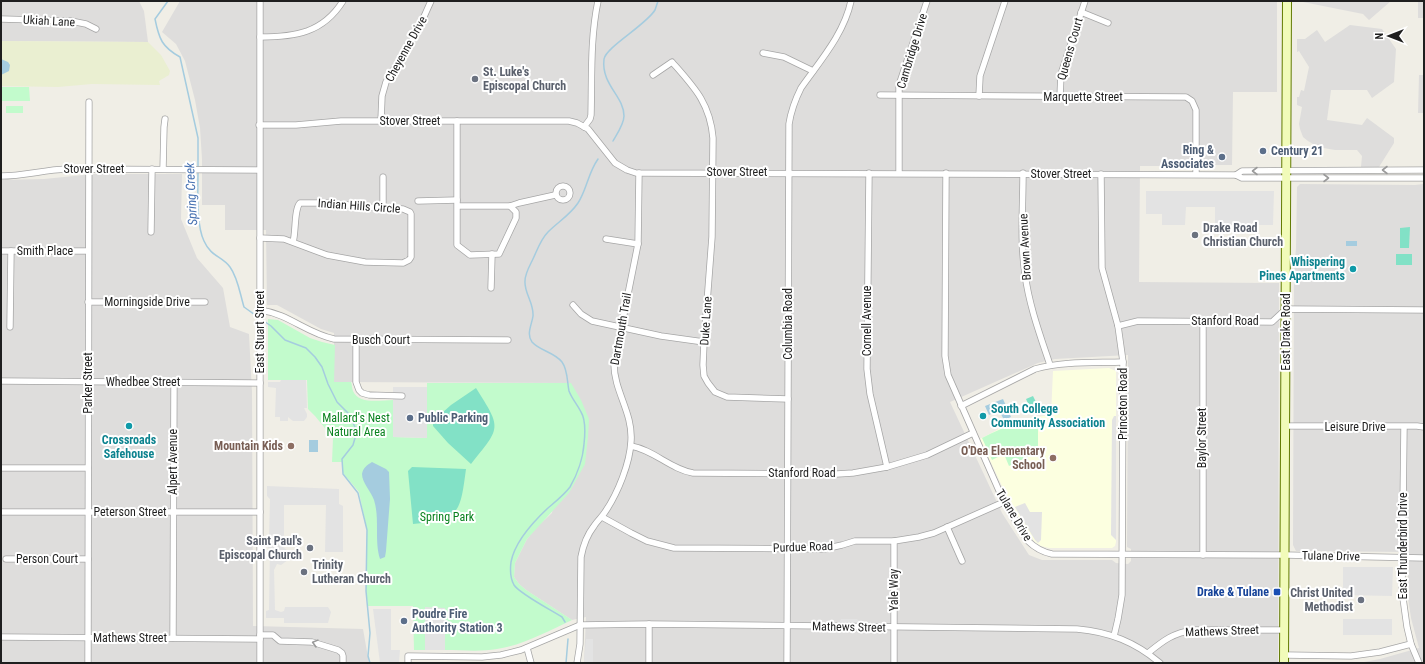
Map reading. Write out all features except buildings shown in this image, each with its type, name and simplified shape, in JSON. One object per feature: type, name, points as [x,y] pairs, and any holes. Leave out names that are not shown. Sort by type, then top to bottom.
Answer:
[{"type":"main road","name":"East Drake Road","points":[[1284,659],[1287,1]]},
{"type":"street","name":"East Stuart Street","points":[[260,1],[260,663]]},
{"type":"street","points":[[260,37],[292,36],[312,29],[328,18],[343,1]]},
{"type":"street","name":"Cheyenne Drive","points":[[380,120],[382,96],[386,82],[418,30],[431,1]]},
{"type":"street","points":[[584,127],[592,115],[592,46],[598,1]]},
{"type":"street","name":"Columbia Road","points":[[787,663],[789,124],[791,112],[798,92],[840,31],[846,19],[851,1]]},
{"type":"street","name":"Cambridge Drive","points":[[899,173],[898,96],[900,81],[927,1]]},
{"type":"street","points":[[979,96],[980,76],[1005,1]]},
{"type":"street","name":"Queens Court","points":[[1060,97],[1061,74],[1085,1]]},
{"type":"street","points":[[1081,12],[1108,23]]},
{"type":"street","name":"Ukiah Lane","points":[[1,19],[71,21],[86,24],[96,29]]},
{"type":"street","points":[[763,53],[784,57],[812,71]]},
{"type":"street","name":"Duke Lane","points":[[653,75],[672,62],[700,96],[707,109],[714,138],[712,237],[704,342],[704,376],[715,392],[720,395],[732,398],[788,399]]},
{"type":"street","name":"Marquette Street","points":[[880,95],[1186,97],[1192,101],[1196,110],[1196,174]]},
{"type":"street","name":"Parker Street","points":[[88,663],[89,102]]},
{"type":"street","points":[[163,170],[165,119]]},
{"type":"street","name":"Stover Street","points":[[259,125],[296,125],[341,121],[380,120],[577,123],[591,132],[615,163],[627,170],[639,173],[789,172],[1196,174],[1236,175],[1242,178],[1424,170]]},
{"type":"street","points":[[457,121],[457,244],[470,254],[499,254],[516,218],[516,212],[510,206]]},
{"type":"street","name":"Stover Street","points":[[1,176],[22,176],[55,170],[89,169],[259,170]]},
{"type":"street","points":[[151,232],[152,169]]},
{"type":"street","name":"Dartmouth Trail","points":[[577,663],[580,644],[581,557],[583,548],[591,530],[606,511],[620,483],[631,446],[630,420],[614,372],[614,358],[638,244],[639,173]]},
{"type":"street","name":"Cornell Avenue","points":[[869,173],[867,369],[870,394],[887,467]]},
{"type":"street","name":"Tulane Drive","points":[[946,173],[945,356],[948,375],[1004,502],[1028,541],[1033,546],[1044,552],[1052,554],[1285,555],[1424,558]]},
{"type":"street","name":"Brown Avenue","points":[[1023,173],[1024,273],[1039,332],[1050,365]]},
{"type":"street","name":"Princeton Road","points":[[1101,174],[1102,268],[1118,326],[1123,362],[1121,602],[1114,636]]},
{"type":"street","name":"Stover Street","points":[[1287,175],[1424,178]]},
{"type":"street","points":[[384,177],[384,209]]},
{"type":"street","points":[[418,201],[510,206],[555,195]]},
{"type":"street","name":"Indian Hills Circle","points":[[260,238],[284,239],[327,255],[350,260],[375,263],[403,263],[411,257],[411,214],[407,210],[403,209],[384,209],[332,203],[300,204],[296,209],[296,229],[293,242]]},
{"type":"street","points":[[606,239],[638,244]]},
{"type":"street","name":"Smith Place","points":[[1,250],[88,251]]},
{"type":"street","points":[[10,327],[11,251]]},
{"type":"street","points":[[491,288],[492,254]]},
{"type":"street","name":"Morningside Drive","points":[[88,302],[205,302]]},
{"type":"street","points":[[573,305],[581,314],[592,321],[661,336],[704,342]]},
{"type":"street","points":[[1286,309],[1424,310]]},
{"type":"street","name":"Stanford Road","points":[[1118,326],[1138,321],[1272,322],[1286,309]]},
{"type":"street","name":"Busch Court","points":[[260,311],[277,313],[313,332],[326,337],[341,339],[508,340]]},
{"type":"street","name":"Baylor Street","points":[[1203,321],[1203,555]]},
{"type":"street","points":[[356,340],[356,382],[359,390],[362,393],[369,395],[402,396]]},
{"type":"street","points":[[961,406],[1035,369],[1050,365],[1123,362]]},
{"type":"street","name":"Whedbee Street","points":[[1,381],[260,382]]},
{"type":"street","name":"Alpert Avenue","points":[[173,638],[174,382]]},
{"type":"street","name":"Leisure Drive","points":[[1286,426],[1424,427]]},
{"type":"street","name":"East Thunderbird Drive","points":[[1404,427],[1402,591],[1404,610],[1411,644],[1419,663]]},
{"type":"street","name":"Stanford Road","points":[[631,446],[646,450],[678,469],[693,473],[837,474],[887,467],[927,455],[973,433]]},
{"type":"street","points":[[1,468],[88,468]]},
{"type":"street","name":"Purdue Road","points":[[602,517],[647,541],[674,548],[824,549],[855,541],[894,541],[919,537],[947,527],[1004,502]]},
{"type":"street","name":"Peterson Street","points":[[1,512],[260,512]]},
{"type":"street","points":[[947,527],[962,561]]},
{"type":"street","name":"Yale Way","points":[[894,541],[894,663]]},
{"type":"street","name":"Person Court","points":[[6,559],[88,559]]},
{"type":"street","points":[[649,624],[649,663]]},
{"type":"street","name":"Mathews Street","points":[[408,663],[408,656],[496,656],[514,653],[580,625],[649,624],[1077,629],[1089,630],[1114,636],[1136,645],[1148,653],[1168,637],[1184,631],[1285,630]]},
{"type":"street","name":"Mathews Street","points":[[1,637],[173,638],[260,637],[273,635],[280,641],[312,642],[338,650],[344,656],[343,663]]},
{"type":"street","points":[[1284,659],[1357,656],[1411,644]]},
{"type":"street","points":[[527,648],[532,663]]},
{"type":"street","points":[[1148,653],[1160,663]]},
{"type":"shaded area","points":[[1,1],[139,1],[144,11],[148,42],[1,41]]},
{"type":"shaded area","points":[[180,1],[1277,1],[1277,92],[1233,92],[1232,165],[1202,165],[1200,163],[1187,163],[1183,166],[1140,166],[1139,282],[1279,283],[1278,663],[584,663],[586,617],[572,620],[526,590],[514,577],[515,563],[527,539],[552,513],[571,383],[334,382],[334,333],[321,329],[277,305],[267,305],[266,230],[225,230],[225,205],[202,205],[200,128],[195,100],[185,61],[176,44],[162,32]],"holes":[[[1128,355],[1127,547],[1131,549],[1131,561],[1128,564],[1116,563],[1112,560],[1042,560],[1029,555],[1002,513],[950,402],[1038,363],[1055,359]]]},
{"type":"shaded area","points":[[1298,1],[1391,1],[1369,20],[1363,14]]},
{"type":"shaded area","points":[[1418,1],[1424,1],[1424,18],[1418,18]]},
{"type":"shaded area","points":[[1350,25],[1382,29],[1396,49],[1394,82],[1372,98],[1367,90],[1331,90],[1327,120],[1362,125],[1367,118],[1394,138],[1394,143],[1379,167],[1361,167],[1362,156],[1357,150],[1335,150],[1318,147],[1303,137],[1300,129],[1299,124],[1302,107],[1297,105],[1297,97],[1299,97],[1301,90],[1304,91],[1309,67],[1299,51],[1297,52],[1297,39],[1305,39],[1317,30],[1325,42]]},
{"type":"shaded area","points":[[1,41],[148,42],[161,55],[170,71],[169,75],[159,81],[160,85],[92,84],[58,87],[1,86]]},
{"type":"shaded area","points":[[1419,75],[1424,75],[1424,113],[1418,113]]},
{"type":"shaded area","points":[[94,174],[182,174],[181,219],[197,258],[223,288],[230,327],[249,334],[252,392],[253,626],[363,629],[369,663],[1,663],[1,180],[44,179]]},
{"type":"shaded area","points":[[1300,184],[1424,184],[1424,663],[1295,663],[1364,662],[1419,648],[1411,618],[1408,598],[1408,552],[1296,551],[1293,545],[1294,272],[1297,187]]},
{"type":"shaded area","points":[[1146,191],[1274,191],[1273,225],[1215,225],[1215,207],[1186,207],[1185,225],[1162,225],[1162,214],[1146,214]]},
{"type":"shaded area","name":"O'Dea Elementary School","points":[[1109,368],[1116,371],[1115,546],[1112,548],[1049,548],[1041,546],[1034,541],[1009,501],[980,439],[1001,428],[1029,418],[1051,415],[1053,371]]},
{"type":"shaded area","points":[[281,380],[306,380],[307,408],[304,408],[307,417],[304,421],[293,421],[288,417],[288,421],[280,421],[280,417],[275,417],[276,388],[268,387],[268,382],[280,382]]},
{"type":"shaded area","name":"Public Parking","points":[[393,387],[427,387],[427,438],[393,437]]},
{"type":"shaded area","points":[[1114,416],[1116,416],[1116,540],[1111,535],[1112,420]]},
{"type":"shaded area","points":[[267,486],[339,489],[339,504],[343,506],[343,552],[325,552],[326,505],[284,505],[284,535],[279,544],[288,551],[288,560],[281,565],[277,564],[274,570],[275,610],[281,612],[284,611],[285,607],[328,607],[331,612],[328,623],[284,623],[284,618],[266,618],[266,611],[269,610],[270,549],[266,546],[266,541],[269,539],[270,499],[267,496]]},
{"type":"shaded area","points":[[1025,503],[1030,512],[1042,512],[1041,540],[1038,543],[1015,507]]},
{"type":"shaded area","points":[[1343,567],[1393,567],[1392,596],[1343,595]]},
{"type":"shaded area","points":[[425,607],[445,608],[445,650],[425,650]]},
{"type":"shaded area","points":[[373,609],[391,609],[391,650],[400,650],[399,662],[380,663]]},
{"type":"shaded area","points":[[841,619],[857,619],[860,623],[839,623]]},
{"type":"shaded area","points":[[1343,619],[1392,619],[1392,635],[1343,635]]},
{"type":"shaded area","points":[[586,639],[593,639],[593,663],[584,663]]},
{"type":"green space","points":[[1,87],[29,87],[30,101],[1,101]]},
{"type":"green space","points":[[6,106],[23,106],[23,113],[6,113]]},
{"type":"green space","points":[[1410,227],[1409,248],[1400,248],[1400,228]]},
{"type":"green space","points":[[1396,254],[1412,254],[1412,265],[1396,265]]},
{"type":"green space","name":"Spring Park","points":[[268,319],[278,320],[310,338],[335,345],[334,382],[351,382],[356,395],[365,400],[393,400],[393,437],[427,438],[427,383],[571,383],[581,400],[589,419],[585,464],[569,493],[527,539],[515,563],[514,577],[526,590],[572,620],[536,637],[507,647],[471,651],[445,650],[445,608],[425,608],[425,650],[414,650],[413,606],[368,606],[366,591],[367,530],[359,492],[343,473],[343,462],[332,462],[333,438],[308,409],[307,380],[268,380]]},
{"type":"green space","points":[[476,388],[494,420],[494,428],[493,435],[471,464],[448,443],[433,426],[433,421],[451,405]]},
{"type":"green space","points":[[1033,396],[1040,410],[1032,413],[1026,399]]},
{"type":"green space","points":[[1038,417],[1038,452],[1009,466],[1004,454],[992,460],[982,438],[1002,428]]},
{"type":"green space","points":[[412,467],[466,469],[462,496],[455,512],[440,520],[413,524],[408,471]]},
{"type":"water","points":[[1,59],[8,62],[10,65],[9,71],[1,75]]},
{"type":"water","points":[[1346,241],[1357,241],[1357,246],[1346,246]]},
{"type":"water","points":[[1003,399],[1011,417],[1004,420],[999,410],[989,415],[985,406]]},
{"type":"water","points":[[309,440],[318,440],[318,452],[309,452]]},
{"type":"water","points":[[372,462],[389,472],[390,499],[386,551],[385,557],[380,559],[377,544],[376,507],[373,497],[362,477],[363,470]]},
{"type":"waterway","name":"Spring Creek","points":[[168,1],[155,19],[162,42],[169,50],[180,57],[198,138],[198,167]]},
{"type":"waterway","points":[[613,141],[622,126],[624,116],[620,102],[606,76],[604,59],[606,54],[612,48],[650,16],[655,10],[658,1]]},
{"type":"waterway","points":[[565,622],[562,617],[517,589],[512,580],[510,568],[513,554],[525,532],[536,519],[565,493],[573,482],[581,461],[585,436],[583,415],[569,391],[564,365],[559,359],[539,348],[530,339],[529,332],[533,311],[526,290],[525,278],[528,268],[543,238],[578,203],[598,159]]},
{"type":"waterway","name":"Spring Creek","points":[[198,171],[198,197],[201,234],[210,250],[227,263],[233,271],[244,307],[258,317]]},
{"type":"waterway","name":"Spring Creek","points":[[261,319],[271,326],[285,340],[306,348],[315,357],[322,367],[337,402],[348,413],[357,431],[353,445],[342,459],[343,474],[358,493],[367,530],[366,591],[370,633],[368,656],[370,663]]},
{"type":"waterway","points":[[566,663],[568,639]]},
{"type":"place","name":"St. Luke's Episcopal Church","points":[[475,79]]},
{"type":"place","name":"Century 21","points":[[1263,151]]},
{"type":"place","name":"Ring & Associates","points":[[1222,157]]},
{"type":"place","name":"Drake Road Christian Church","points":[[1195,235]]},
{"type":"place","name":"Whispering Pines Apartments","points":[[1353,269]]},
{"type":"place","name":"South College Community Association","points":[[983,416]]},
{"type":"place","name":"Public Parking","points":[[410,418]]},
{"type":"place","name":"Crossroads Safehouse","points":[[129,426]]},
{"type":"place","name":"Mountain Kids","points":[[291,446]]},
{"type":"place","name":"O'Dea Elementary School","points":[[1053,458]]},
{"type":"place","name":"Saint Paul's Episcopal Church","points":[[310,548]]},
{"type":"place","name":"Trinity Lutheran Church","points":[[304,572]]},
{"type":"place","name":"Drake & Tulane","points":[[1277,592]]},
{"type":"place","name":"Christ United Methodist","points":[[1361,600]]},
{"type":"place","name":"Poudre Fire Authority Station 3","points":[[404,621]]},
{"type":"park label","name":"Mallard's Nest Natural Area","points":[[356,425]]}]
